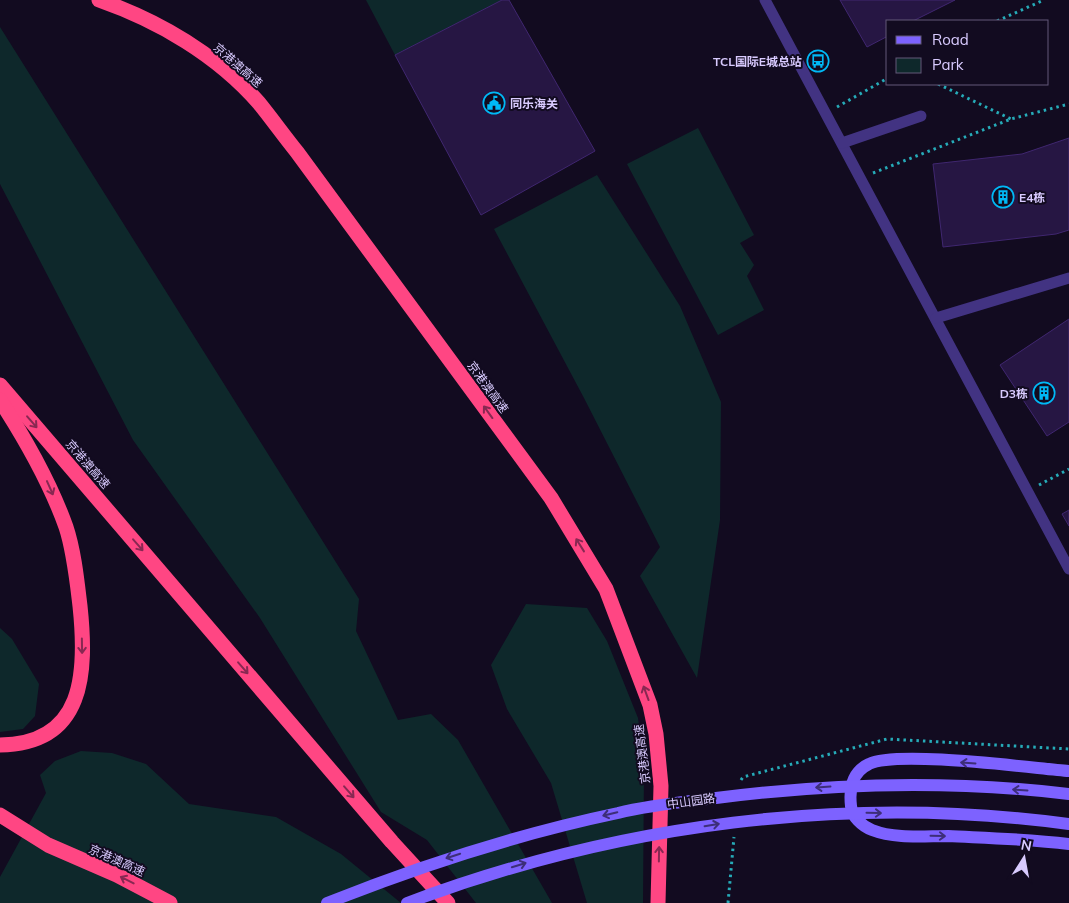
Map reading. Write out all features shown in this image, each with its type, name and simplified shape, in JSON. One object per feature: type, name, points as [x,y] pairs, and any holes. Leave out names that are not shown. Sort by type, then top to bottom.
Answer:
[{"type":"highway","name":"京港澳高速","points":[[100,0],[131,11],[182,39],[219,65],[258,103],[297,152],[556,506],[606,588],[650,705],[660,763],[658,903]]},
{"type":"highway","name":"京港澳高速","points":[[0,384],[386,834],[448,903]]},
{"type":"highway","points":[[0,400],[49,484],[67,530],[78,588],[82,642],[78,696],[62,723],[48,734],[33,741],[15,745],[0,745]]},
{"type":"highway","name":"京港澳高速","points":[[0,815],[48,845],[117,875],[170,903]]},
{"type":"main road","points":[[1069,771],[918,759],[879,760],[862,768],[856,775],[851,784],[850,797],[851,810],[862,825],[886,834],[1006,838],[1069,844]]},
{"type":"main road","name":"中山园路","points":[[327,903],[408,871],[472,850],[619,812],[685,802],[826,787],[978,787],[1069,794]]},
{"type":"main road","points":[[407,903],[465,882],[574,851],[640,836],[724,823],[799,816],[874,813],[993,816],[1069,824]]},
{"type":"lane","points":[[765,0],[1069,569]]},
{"type":"lane","points":[[842,143],[921,116]]},
{"type":"lane","points":[[936,318],[1069,278]]},
{"type":"path","points":[[999,20],[1044,0]]},
{"type":"path","points":[[826,114],[886,79]]},
{"type":"path","points":[[940,85],[1011,119]]},
{"type":"path","points":[[861,178],[1011,119],[1069,104]]},
{"type":"path","points":[[1028,491],[1069,468]]},
{"type":"green space","points":[[366,0],[502,0],[395,55]]},
{"type":"green space","points":[[0,27],[359,599],[356,631],[398,720],[431,714],[458,740],[552,903],[476,903],[427,840],[381,812],[260,618],[133,440],[0,184]]},
{"type":"green space","points":[[698,128],[754,235],[740,243],[754,265],[747,276],[764,310],[718,335],[627,164]]},
{"type":"green space","points":[[597,175],[680,306],[721,402],[720,520],[697,678],[640,576],[660,547],[584,398],[494,229]]},
{"type":"green space","points":[[526,604],[587,608],[607,641],[638,718],[644,765],[643,903],[587,903],[551,783],[507,709],[491,665]]},
{"type":"green space","points":[[0,628],[12,639],[39,684],[35,716],[23,729],[0,732]]},
{"type":"green space","points":[[81,751],[112,753],[146,764],[189,804],[276,817],[341,854],[401,903],[0,903],[0,877],[46,793],[40,775],[55,761]]},
{"type":"building","name":"同乐海关","points":[[502,0],[509,0],[595,151],[481,215],[395,55]]},
{"type":"building","points":[[840,0],[955,0],[915,20],[886,20],[886,37],[867,47]]},
{"type":"building","name":"E4栋","points":[[1069,138],[1069,230],[1056,234],[943,247],[933,164],[1022,154]]},
{"type":"building","name":"D3栋","points":[[1069,319],[1069,422],[1047,436],[1000,365]]},
{"type":"building","points":[[1069,510],[1069,526],[1062,514]]},
{"type":"place","name":"TCL国际E城总站","points":[[818,61]]},
{"type":"place","name":"同乐海关","points":[[494,103]]},
{"type":"place","name":"E4栋","points":[[1003,197]]},
{"type":"place","name":"D3栋","points":[[1044,393]]}]
